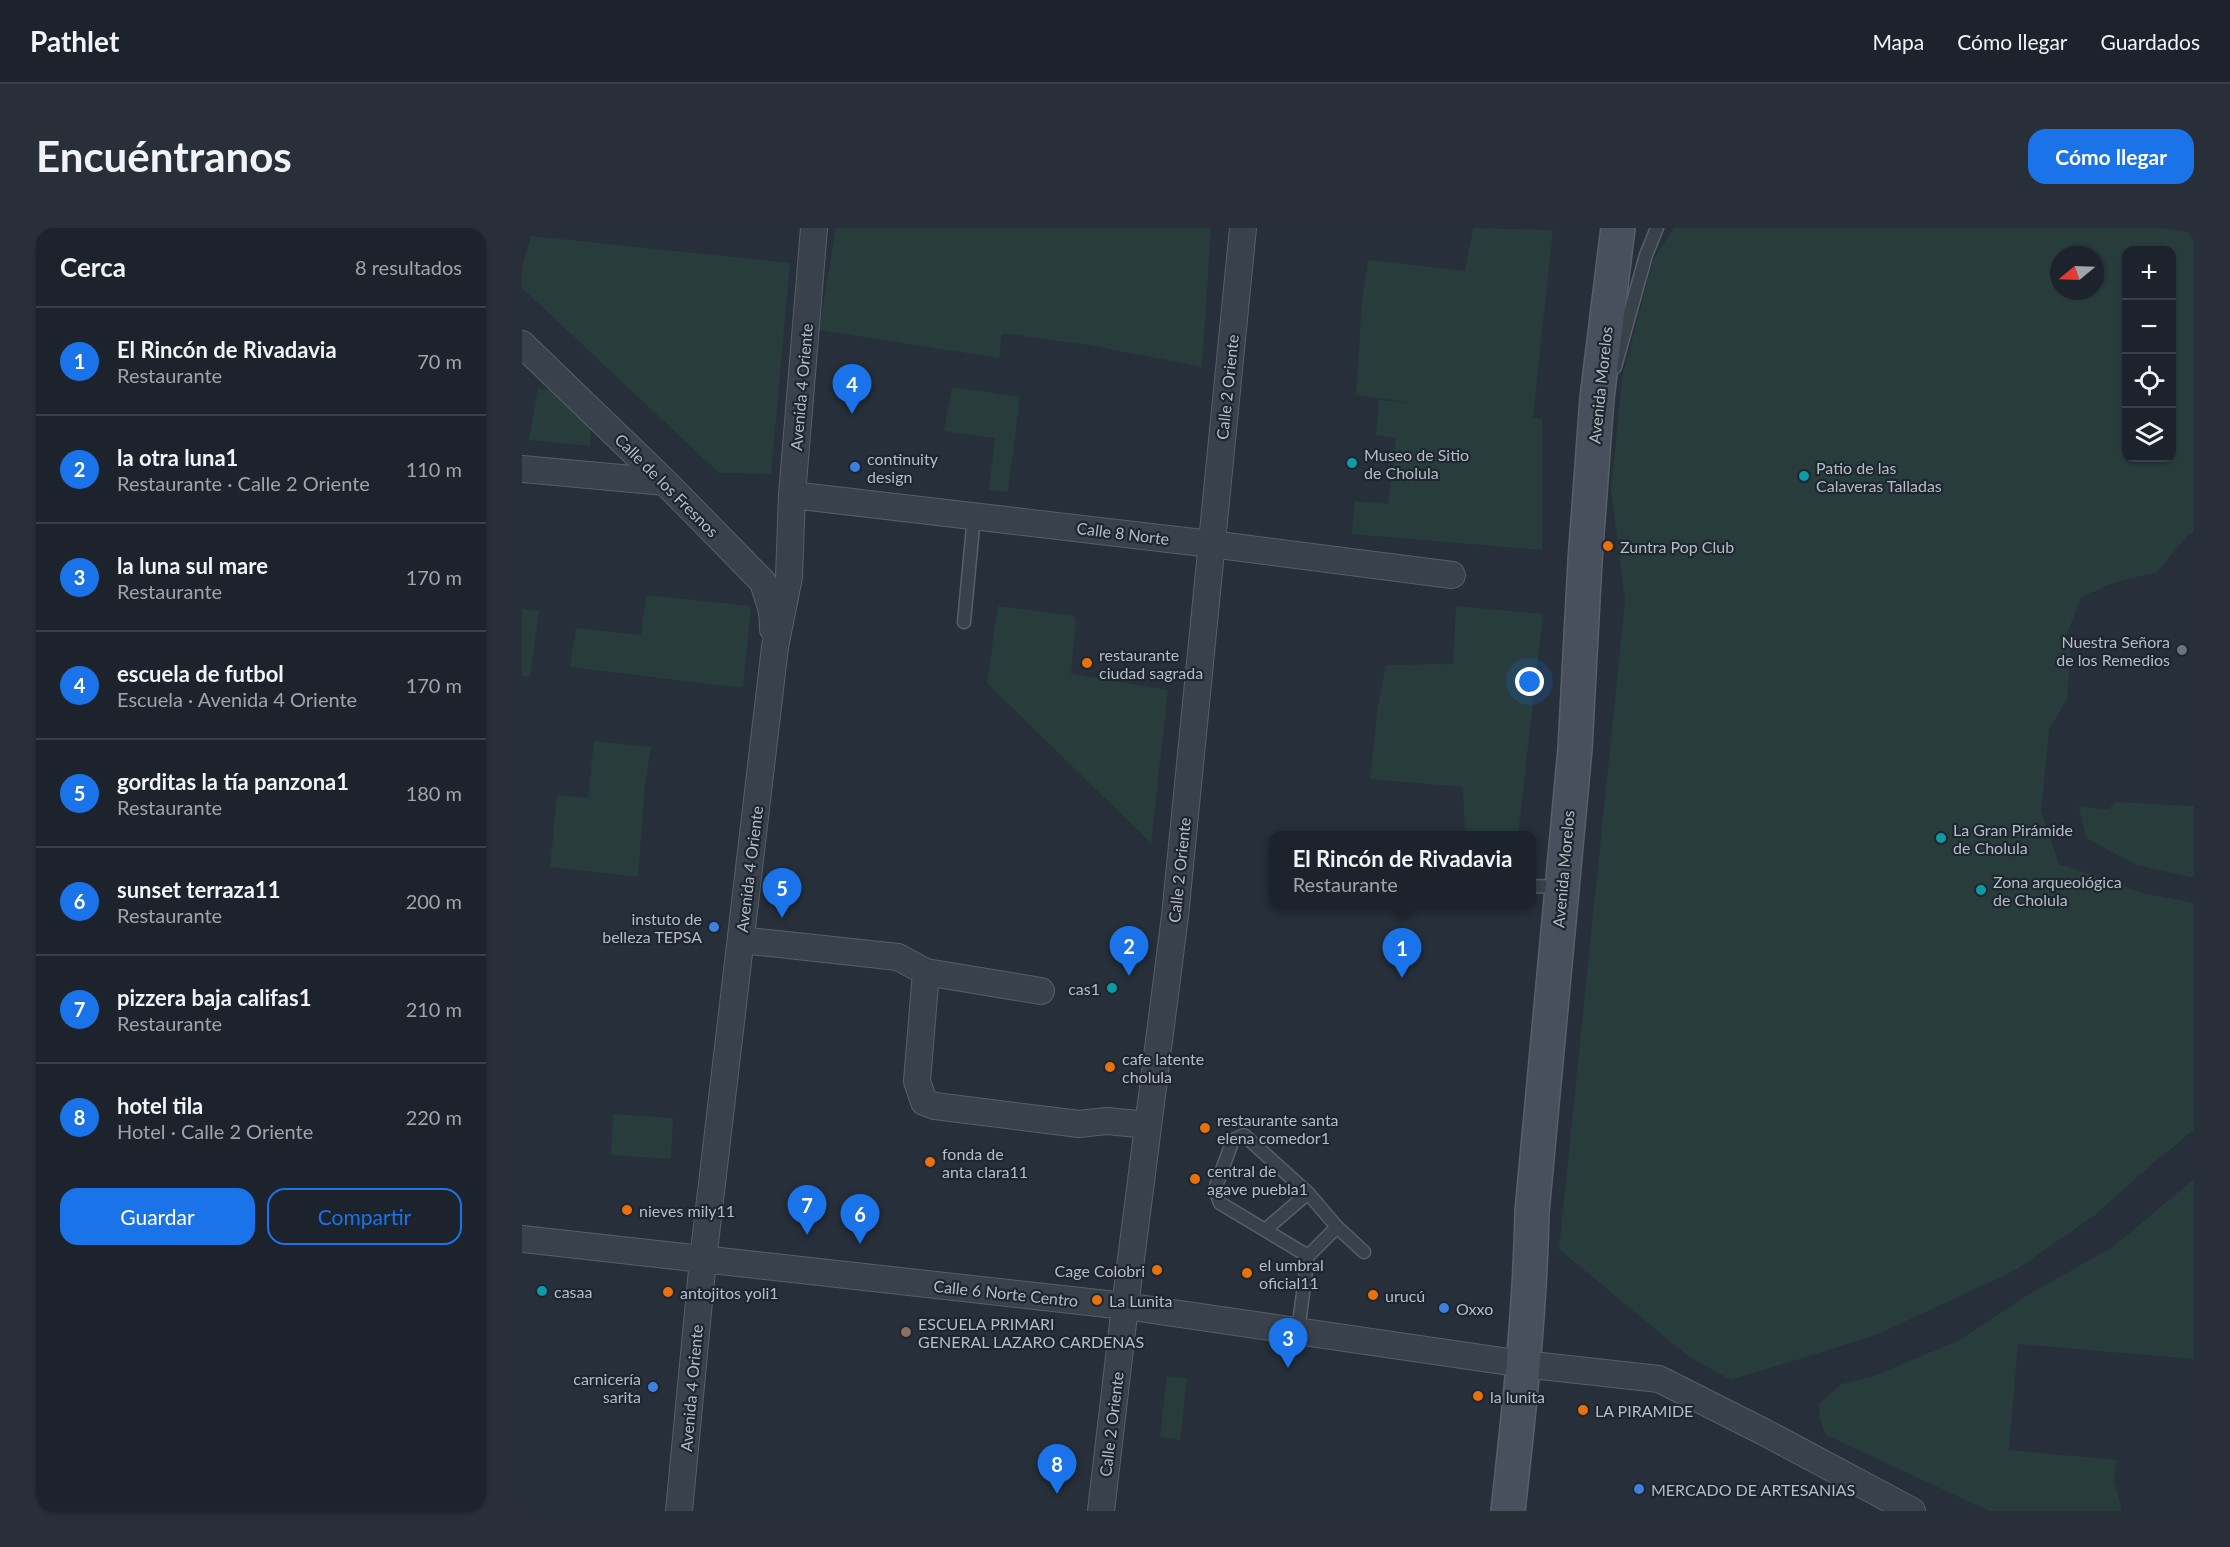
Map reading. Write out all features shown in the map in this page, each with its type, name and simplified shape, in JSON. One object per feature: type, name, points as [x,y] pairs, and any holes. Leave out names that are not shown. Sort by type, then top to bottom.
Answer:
[{"type":"main road","name":"Avenida Morelos","points":[[1508,1511],[1531,1264],[1546,886],[1575,749],[1597,398],[1618,228]]},
{"type":"street","name":"Avenida 4 Oriente","points":[[679,1511],[703,1260],[775,647],[789,577],[792,495],[814,228]]},
{"type":"street","name":"Calle 2 Oriente","points":[[1101,1511],[1175,916],[1243,228]]},
{"type":"street","name":"Calle de los Fresnos","points":[[522,344],[666,482],[763,582],[772,611],[775,647]]},
{"type":"street","points":[[522,469],[666,482]]},
{"type":"street","name":"Calle 8 Norte","points":[[792,495],[1452,575]]},
{"type":"street","points":[[741,940],[898,957],[926,972],[1041,991]]},
{"type":"street","points":[[926,972],[917,1081],[924,1102],[935,1106],[1079,1124],[1107,1121],[1148,1125]]},
{"type":"street","name":"Calle 6 Norte Centro","points":[[522,1239],[1125,1306],[1523,1364],[1659,1379],[1912,1511]]},
{"type":"lane","points":[[1593,450],[1646,255],[1657,228]]},
{"type":"lane","points":[[964,621],[974,516]]},
{"type":"lane","points":[[1308,1256],[1220,1203],[1215,1190],[1233,1140],[1244,1135],[1308,1193],[1337,1227],[1364,1252]]},
{"type":"lane","points":[[1265,1230],[1308,1193]]},
{"type":"lane","points":[[1298,1331],[1308,1256],[1337,1227]]},
{"type":"shaded area","points":[[836,228],[1211,228],[1202,367],[1089,345],[1009,334],[1002,334],[999,358],[819,330]]},
{"type":"shaded area","points":[[1473,228],[1553,230],[1533,417],[1542,419],[1542,550],[1352,534],[1355,501],[1388,504],[1396,438],[1376,435],[1379,400],[1411,403],[1356,395],[1362,301],[1368,260],[1465,271]]},
{"type":"shaded area","points":[[1674,228],[2162,228],[2194,233],[2194,533],[2190,533],[2157,572],[2111,584],[2081,597],[2064,642],[2071,649],[2067,699],[2049,730],[2041,811],[2059,864],[2143,893],[2194,903],[2194,1130],[2095,1215],[2016,1270],[1876,1335],[1731,1380],[1689,1357],[1559,1249],[1625,601],[1611,489],[1622,379],[1653,260]]},
{"type":"shaded area","points":[[531,236],[790,263],[771,474],[719,473],[522,288],[522,268]]},
{"type":"shaded area","points":[[952,387],[1020,397],[1008,492],[989,490],[995,438],[944,431]]},
{"type":"shaded area","points":[[538,389],[565,391],[591,423],[590,446],[529,440]]},
{"type":"shaded area","points":[[646,595],[751,606],[743,688],[570,667],[576,628],[641,635]]},
{"type":"shaded area","points":[[998,606],[1073,616],[1076,619],[1071,674],[1168,690],[1151,843],[987,683]]},
{"type":"shaded area","points":[[1456,606],[1543,614],[1518,831],[1465,831],[1463,787],[1370,779],[1378,706],[1386,665],[1453,664]]},
{"type":"shaded area","points":[[522,609],[539,611],[530,677],[522,676]]},
{"type":"shaded area","points":[[594,741],[651,747],[645,784],[638,877],[550,867],[557,795],[588,798]]},
{"type":"shaded area","points":[[2115,802],[2194,806],[2194,878],[2136,865],[2086,838],[2079,807],[2108,809]]},
{"type":"shaded area","points":[[613,1114],[673,1118],[671,1159],[611,1155]]},
{"type":"shaded area","points":[[2194,1179],[2194,1359],[2018,1344],[2009,1450],[2116,1460],[2114,1480],[2122,1511],[1989,1511],[1826,1435],[1820,1420],[1819,1404],[1842,1384],[1871,1377],[1958,1341],[2031,1293],[2113,1247]]},
{"type":"shaded area","points":[[1167,1376],[1187,1378],[1180,1440],[1160,1437]]},
{"type":"place","name":"escuela de futbol","points":[[852,414]]},
{"type":"place","name":"Museo de Sitio de Cholula","points":[[1352,463]]},
{"type":"place","name":"continuity design","points":[[855,467]]},
{"type":"place","name":"Patio de las Calaveras Talladas","points":[[1804,476]]},
{"type":"place","name":"Zuntra Pop Club","points":[[1608,546]]},
{"type":"place","name":"Nuestra Señora de los Remedios","points":[[2182,650]]},
{"type":"place","name":"restaurante ciudad sagrada","points":[[1087,663]]},
{"type":"place","name":"La Gran Pirámide de Cholula","points":[[1941,838]]},
{"type":"place","name":"Zona arqueológica de Cholula","points":[[1981,890]]},
{"type":"place","name":"gorditas la tía panzona1","points":[[782,918]]},
{"type":"place","name":"instuto de belleza TEPSA","points":[[714,927]]},
{"type":"place","name":"la otra luna1","points":[[1129,976]]},
{"type":"place","name":"El Rincón de Rivadavia","points":[[1402,978]]},
{"type":"place","name":"cas1","points":[[1112,988]]},
{"type":"place","name":"cafe latente cholula","points":[[1110,1067]]},
{"type":"place","name":"restaurante santa elena comedor1","points":[[1205,1128]]},
{"type":"place","name":"fonda de anta clara11","points":[[930,1162]]},
{"type":"place","name":"central de agave puebla1","points":[[1195,1179]]},
{"type":"place","name":"nieves mily11","points":[[627,1210]]},
{"type":"place","name":"pizzera baja califas1","points":[[807,1235]]},
{"type":"place","name":"sunset terraza11","points":[[860,1244]]},
{"type":"place","name":"Cage Colobri","points":[[1157,1270]]},
{"type":"place","name":"el umbral oficial11","points":[[1247,1273]]},
{"type":"place","name":"casaa","points":[[542,1291]]},
{"type":"place","name":"antojitos yoli1","points":[[668,1292]]},
{"type":"place","name":"urucú","points":[[1373,1295]]},
{"type":"place","name":"La Lunita","points":[[1097,1300]]},
{"type":"place","name":"Oxxo","points":[[1444,1308]]},
{"type":"place","name":"ESCUELA PRIMARI GENERAL LAZARO CARDENAS","points":[[906,1332]]},
{"type":"place","name":"la luna sul mare","points":[[1288,1368]]},
{"type":"place","name":"carnicería sarita","points":[[653,1387]]},
{"type":"place","name":"la lunita","points":[[1478,1396]]},
{"type":"place","name":"LA PIRAMIDE","points":[[1583,1410]]},
{"type":"place","name":"MERCADO DE ARTESANIAS","points":[[1639,1489]]},
{"type":"place","name":"hotel tila","points":[[1057,1494]]}]
